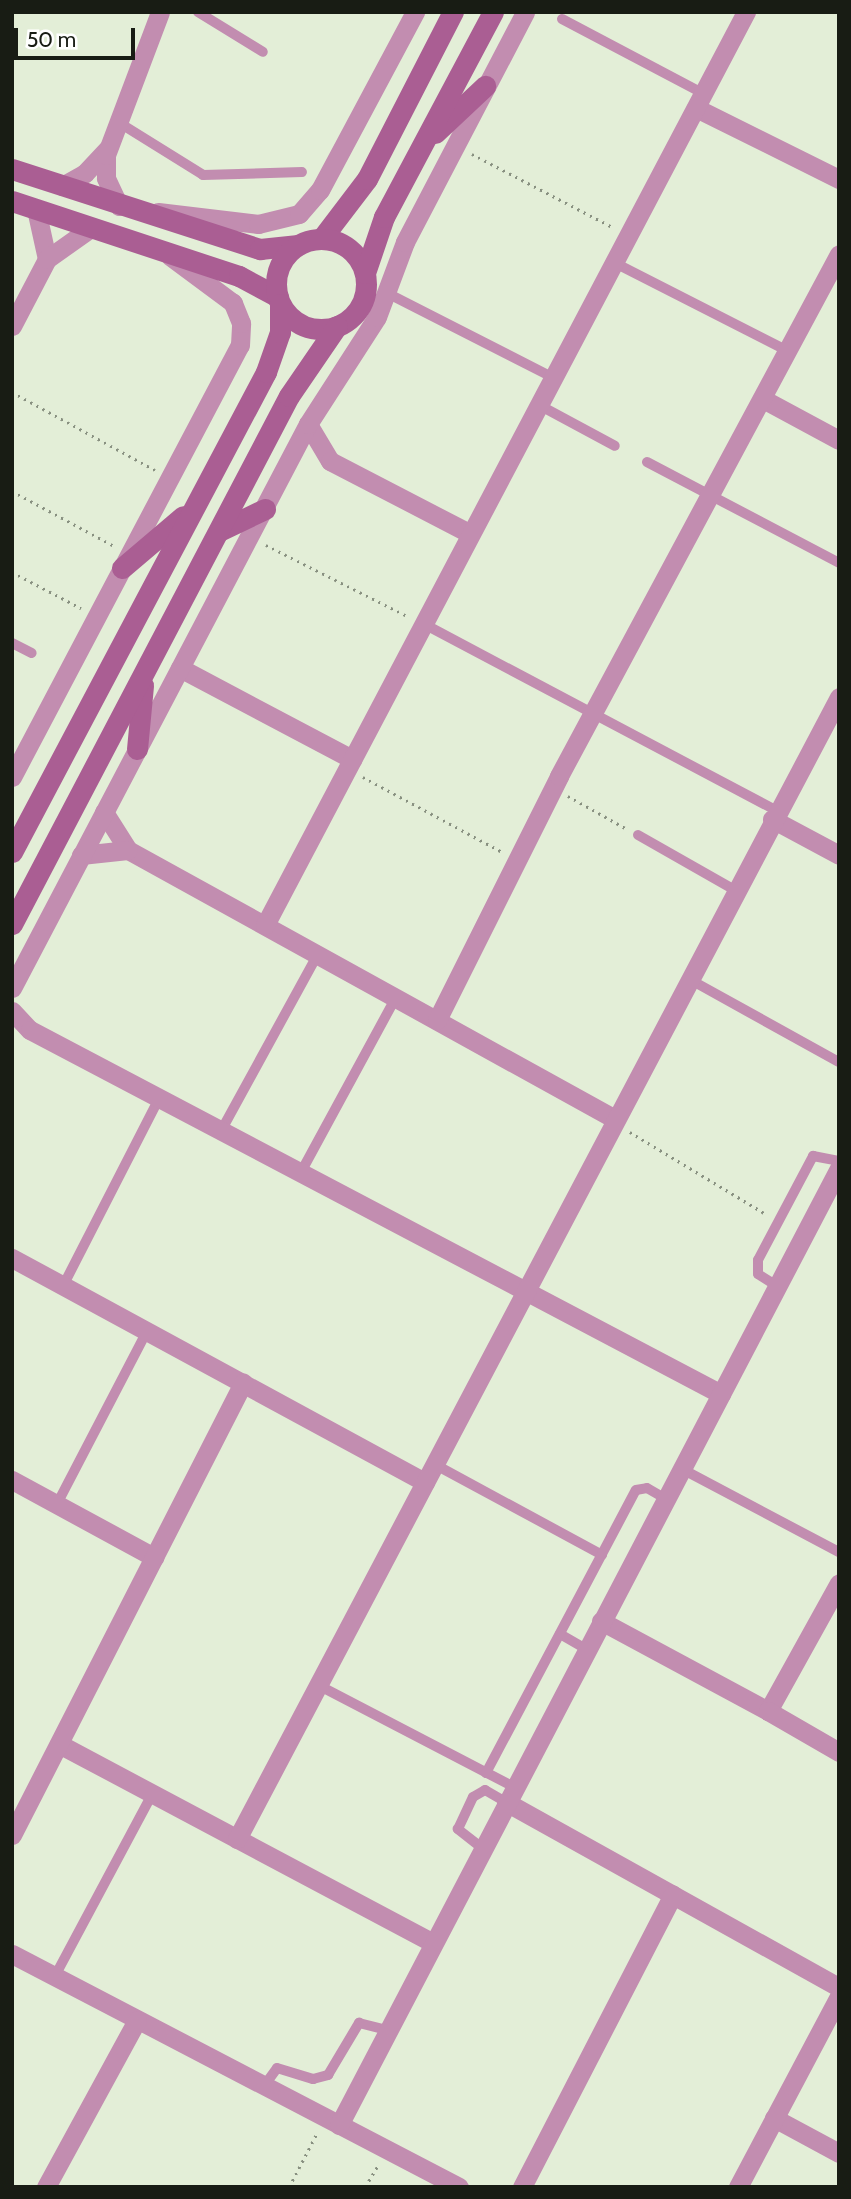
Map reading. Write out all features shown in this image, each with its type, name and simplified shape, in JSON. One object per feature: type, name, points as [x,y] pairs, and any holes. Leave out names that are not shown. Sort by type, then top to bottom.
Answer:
[{"type":"main road","points":[[432,12],[433,48]]},
{"type":"main road","points":[[322,239],[367,179],[453,12]]},
{"type":"main road","points":[[12,924],[297,381],[337,326],[364,299],[365,273],[384,217],[493,12]]},
{"type":"main road","points":[[424,144],[485,86]]},
{"type":"main road","points":[[12,169],[128,209],[260,249],[322,239],[344,245],[365,273]]},
{"type":"main road","points":[[12,201],[250,280],[310,328],[337,326]]},
{"type":"main road","points":[[12,852],[272,359],[279,301],[276,274],[296,245]]},
{"type":"main road","points":[[126,561],[193,508]]},
{"type":"main road","points":[[219,531],[265,509]]},
{"type":"main road","points":[[137,749],[144,673]]},
{"type":"street","points":[[62,186],[91,167],[107,148],[160,12]]},
{"type":"street","points":[[107,148],[106,178],[128,209],[258,224],[299,214],[320,190],[415,12]]},
{"type":"street","points":[[12,988],[308,424],[387,293],[405,242],[525,12]]},
{"type":"street","points":[[265,925],[746,12]]},
{"type":"street","points":[[700,101],[839,180]]},
{"type":"street","points":[[36,209],[47,259]]},
{"type":"street","points":[[12,326],[47,259],[92,227]]},
{"type":"street","points":[[12,777],[170,478],[242,334],[238,313],[225,295],[161,250]]},
{"type":"street","points":[[437,1020],[520,862],[553,787],[839,254]]},
{"type":"street","points":[[763,399],[839,440]]},
{"type":"street","points":[[308,424],[330,461]]},
{"type":"street","points":[[288,464],[330,461],[470,533]]},
{"type":"street","points":[[180,668],[350,764]]},
{"type":"street","points":[[237,1839],[425,1482],[521,1292],[839,697]]},
{"type":"street","points":[[104,812],[128,850],[612,1120]]},
{"type":"street","points":[[775,815],[839,855]]},
{"type":"street","points":[[81,855],[128,850]]},
{"type":"street","points":[[12,1011],[21,1029],[159,1098],[521,1292],[721,1394]]},
{"type":"street","points":[[332,2121],[387,2031],[777,1286],[836,1179]]},
{"type":"street","points":[[12,1258],[425,1482]]},
{"type":"street","points":[[12,1835],[243,1383]]},
{"type":"street","points":[[12,1480],[155,1557]]},
{"type":"street","points":[[768,1711],[839,1583]]},
{"type":"street","points":[[601,1620],[839,1752]]},
{"type":"street","points":[[59,1744],[432,1942]]},
{"type":"street","points":[[510,1795],[673,1895],[839,1987]]},
{"type":"street","points":[[522,2187],[673,1895]]},
{"type":"street","points":[[12,1954],[459,2187]]},
{"type":"street","points":[[738,2187],[839,1996]]},
{"type":"street","points":[[46,2187],[137,2020]]},
{"type":"street","points":[[774,2118],[839,2153]]},
{"type":"lane","points":[[198,12],[263,52]]},
{"type":"lane","points":[[562,19],[700,101]]},
{"type":"lane","points":[[117,122],[203,175],[303,172]]},
{"type":"lane","points":[[615,263],[788,351]]},
{"type":"lane","points":[[387,293],[554,378]]},
{"type":"lane","points":[[540,405],[615,446]]},
{"type":"lane","points":[[648,462],[839,563]]},
{"type":"lane","points":[[424,624],[775,815]]},
{"type":"lane","points":[[12,643],[32,653]]},
{"type":"lane","points":[[638,835],[735,890]]},
{"type":"lane","points":[[221,1131],[318,954]]},
{"type":"lane","points":[[688,978],[839,1062]]},
{"type":"lane","points":[[300,1174],[396,998]]},
{"type":"lane","points":[[63,1286],[159,1098]]},
{"type":"lane","points":[[777,1286],[758,1274],[756,1264],[813,1156],[839,1161]]},
{"type":"lane","points":[[57,1504],[147,1332]]},
{"type":"lane","points":[[434,1464],[602,1555]]},
{"type":"lane","points":[[682,1469],[839,1552]]},
{"type":"lane","points":[[486,1773],[636,1490],[647,1488],[666,1499]]},
{"type":"lane","points":[[560,1634],[586,1649]]},
{"type":"lane","points":[[318,1685],[486,1773],[510,1795]]},
{"type":"lane","points":[[482,1848],[458,1829],[473,1797],[485,1790],[510,1795]]},
{"type":"lane","points":[[55,1976],[152,1794]]},
{"type":"lane","points":[[264,2086],[277,2068],[323,2078],[359,2023],[387,2031]]},
{"type":"path","points":[[456,146],[628,236]]},
{"type":"path","points":[[12,392],[170,478]]},
{"type":"path","points":[[12,491],[126,561]]},
{"type":"path","points":[[250,537],[424,624]]},
{"type":"path","points":[[12,572],[96,616]]},
{"type":"path","points":[[350,764],[520,862]]},
{"type":"path","points":[[553,787],[638,835]]},
{"type":"path","points":[[612,1120],[778,1220]]},
{"type":"path","points":[[289,2187],[332,2121]]},
{"type":"path","points":[[365,2187],[387,2150]]}]
